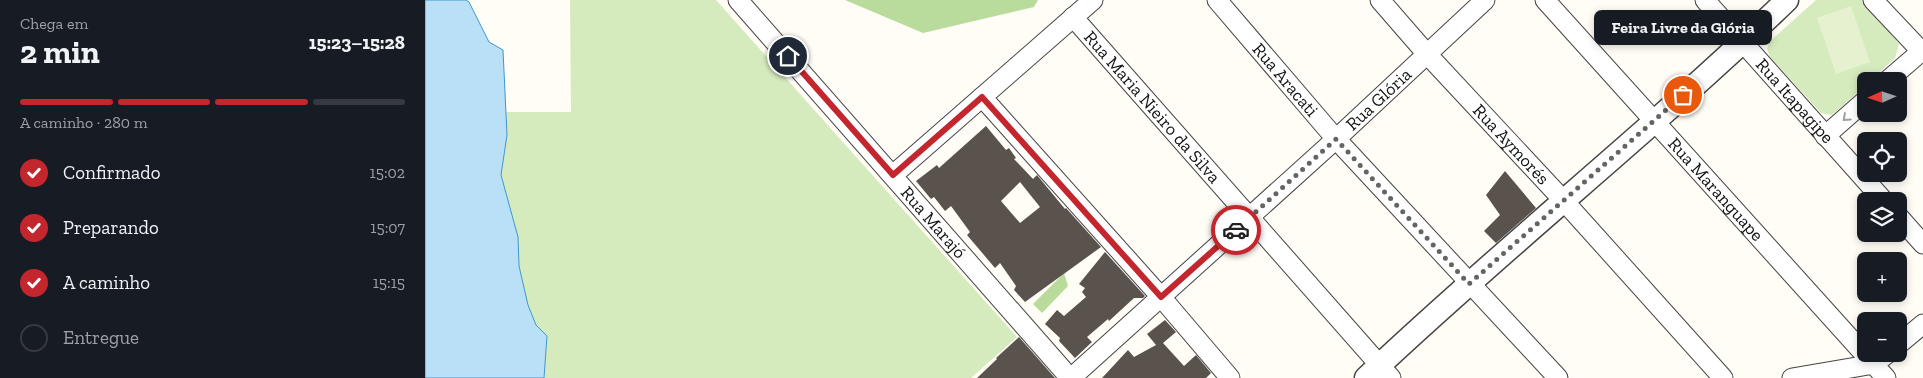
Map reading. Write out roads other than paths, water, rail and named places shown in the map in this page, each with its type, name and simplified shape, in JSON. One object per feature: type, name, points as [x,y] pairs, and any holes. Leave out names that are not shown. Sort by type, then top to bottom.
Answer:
[{"type":"street","name":"Rua Marajó","points":[[738,0],[1071,378]]},
{"type":"street","points":[[893,175],[1093,0]]},
{"type":"street","name":"Rua Aracati","points":[[1217,0],[1336,139],[1558,378]]},
{"type":"street","name":"Rua Aymorés","points":[[1380,0],[1426,53],[1563,200],[1723,378]]},
{"type":"street","name":"Rua Glória","points":[[1071,378],[1336,139],[1485,0]]},
{"type":"street","name":"Rua Maranguape","points":[[1545,0],[1654,121],[1883,365]]},
{"type":"street","name":"Rua Itapagipe","points":[[1705,0],[1876,192]]},
{"type":"street","points":[[1379,374],[1469,284],[1742,43],[1787,0]]},
{"type":"street","points":[[1873,0],[1922,51],[1898,72]]},
{"type":"street","name":"Rua Maria Nieiro da Silva","points":[[1073,17],[1249,218],[1379,374]]},
{"type":"street","points":[[982,97],[1161,297],[1230,378]]},
{"type":"street","points":[[1825,136],[1857,108]]},
{"type":"street","points":[[1907,226],[1923,244]]},
{"type":"street","points":[[1907,337],[1923,324]]},
{"type":"street","points":[[1792,378],[1883,365]]},
{"type":"water","points":[[425,0],[466,0],[469,2],[489,42],[503,50],[507,135],[501,175],[518,237],[519,266],[528,305],[536,325],[547,336],[544,378],[425,378]]},
{"type":"place","name":"Feira Livre da Glória","points":[[1683,95]]}]
